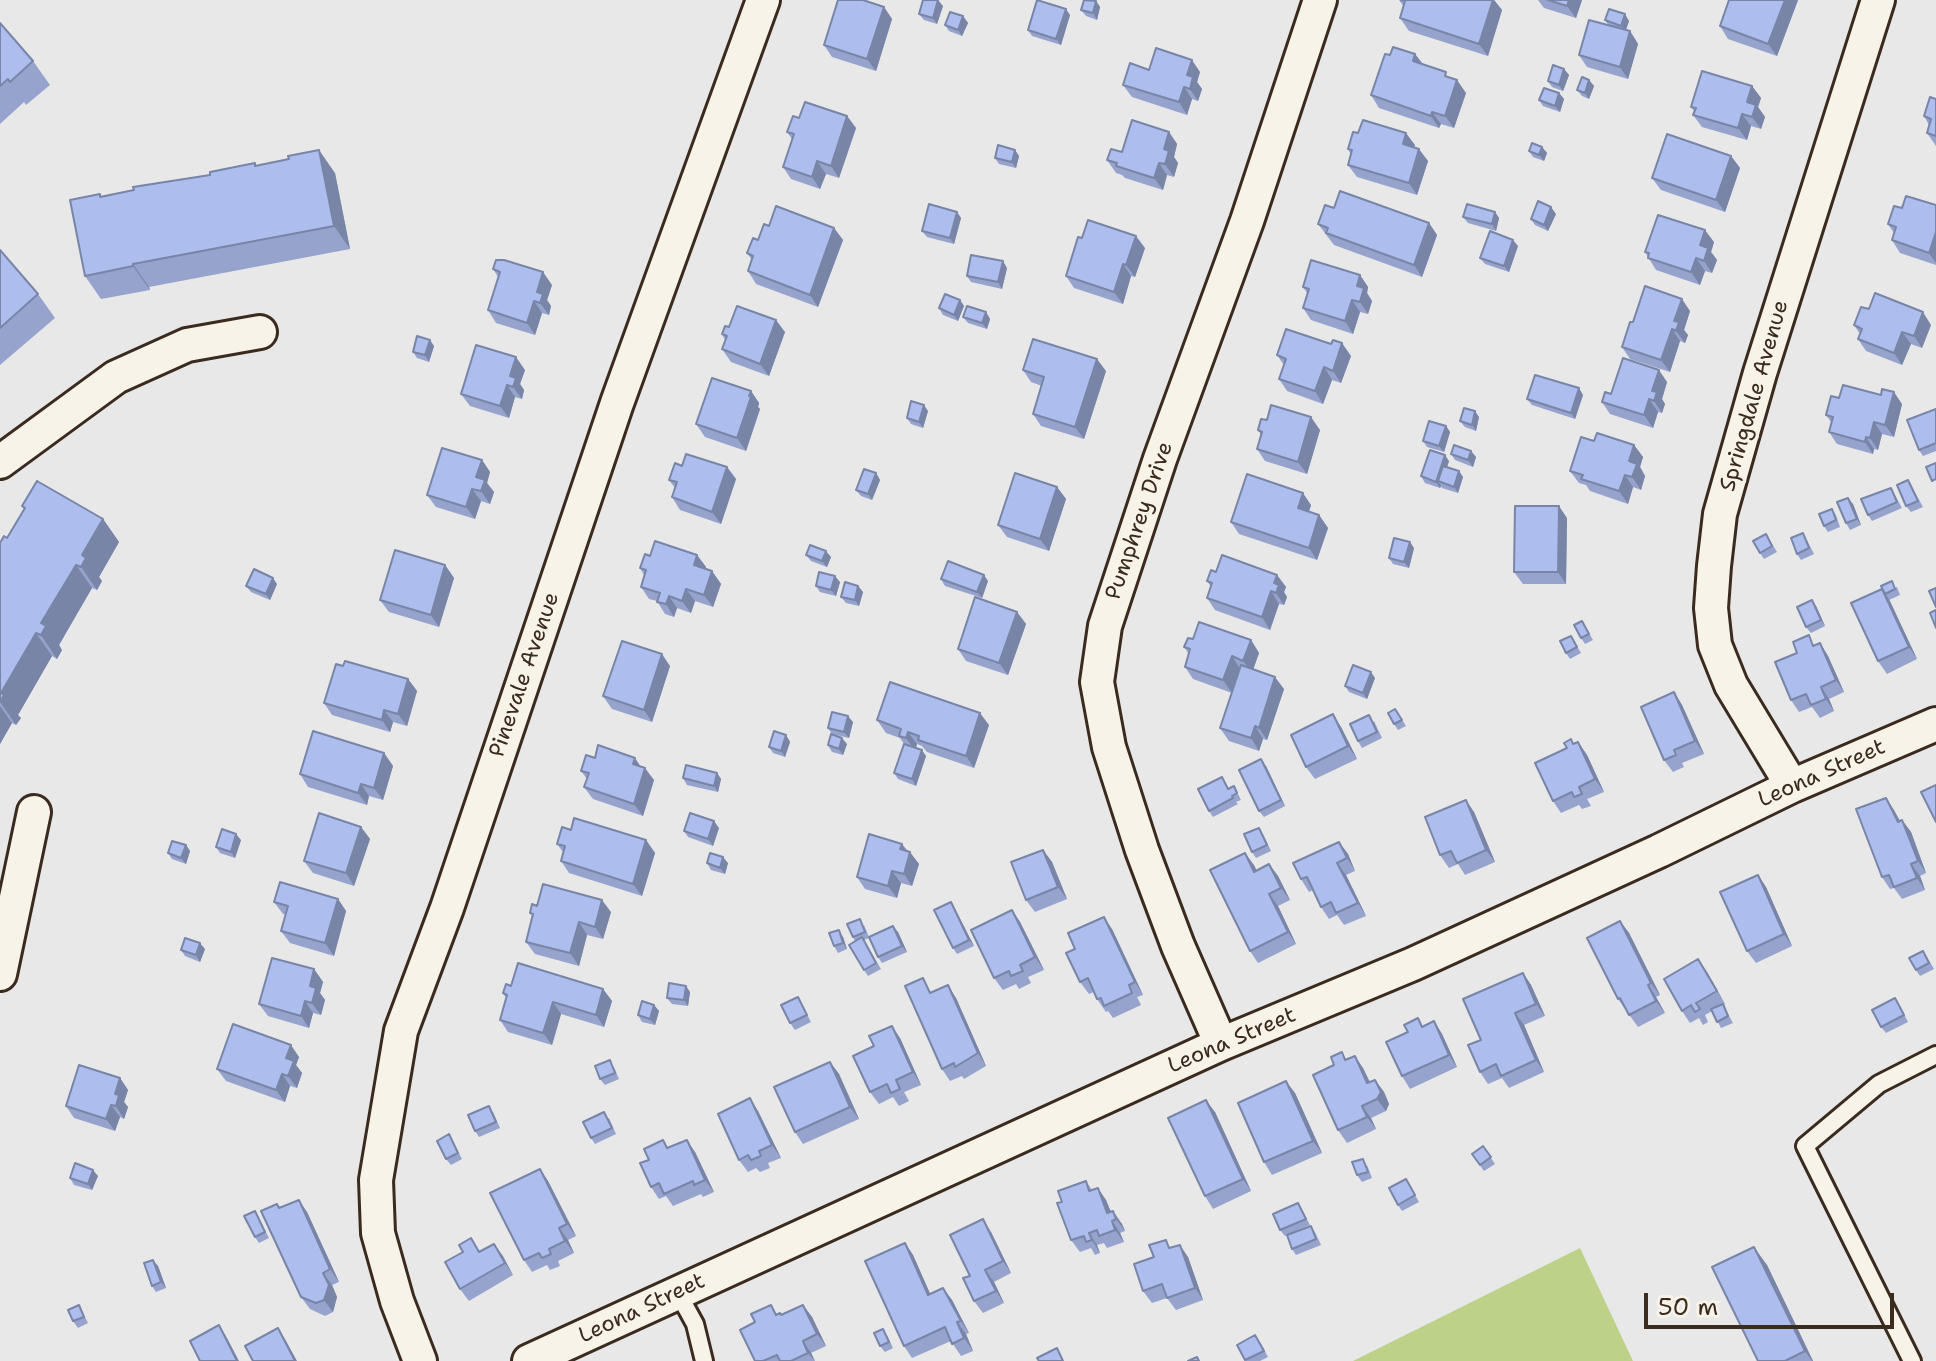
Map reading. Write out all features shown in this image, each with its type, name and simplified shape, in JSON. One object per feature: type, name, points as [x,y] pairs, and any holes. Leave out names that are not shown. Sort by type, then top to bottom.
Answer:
[{"type":"street","name":"Pinevale Avenue","points":[[420,1361],[397,1301],[378,1233],[376,1180],[401,1031],[447,908],[617,403],[763,0]]},
{"type":"street","name":"Pumphrey Drive","points":[[1221,1044],[1178,946],[1142,850],[1109,747],[1097,682],[1105,626],[1160,459],[1247,221],[1320,0]]},
{"type":"street","name":"Springdale Avenue","points":[[1792,786],[1731,685],[1715,645],[1711,608],[1714,566],[1720,514],[1760,373],[1878,0]]},
{"type":"street","points":[[0,462],[116,377],[187,345],[260,332]]},
{"type":"street","name":"Leona Street","points":[[529,1361],[1221,1044],[1413,964],[1645,858],[1792,786],[1936,724]]},
{"type":"street","points":[[0,974],[34,812]]},
{"type":"lane","points":[[1912,1361],[1805,1146],[1879,1084],[1936,1055]]},
{"type":"lane","points":[[678,1293],[695,1324],[704,1361]]},
{"type":"green space","points":[[1580,1248],[1633,1361],[1353,1361]]},
{"type":"building","points":[[838,0],[863,0],[884,7],[867,59],[824,45]]},
{"type":"building","points":[[923,0],[938,0],[933,18],[919,14]]},
{"type":"building","points":[[1037,0],[1066,9],[1056,39],[1028,30]]},
{"type":"building","points":[[1084,0],[1096,1],[1093,13],[1081,10]]},
{"type":"building","points":[[1401,0],[1493,0],[1479,44],[1400,18],[1405,1]]},
{"type":"building","points":[[1548,0],[1569,0],[1567,6]]},
{"type":"building","points":[[1729,0],[1785,0],[1768,44],[1720,26]]},
{"type":"building","points":[[1609,9],[1625,14],[1621,26],[1605,20]]},
{"type":"building","points":[[950,12],[963,16],[958,30],[945,25]]},
{"type":"building","points":[[1589,20],[1630,31],[1620,67],[1579,55]]},
{"type":"building","points":[[0,23],[33,61],[10,82],[8,79],[0,86]]},
{"type":"building","points":[[1393,47],[1415,54],[1413,61],[1446,72],[1445,76],[1457,80],[1445,116],[1432,112],[1431,116],[1371,95],[1385,54],[1390,55]]},
{"type":"building","points":[[1156,48],[1192,60],[1187,75],[1193,77],[1190,89],[1184,87],[1179,102],[1123,85],[1130,63],[1149,70]]},
{"type":"building","points":[[1553,65],[1564,69],[1559,85],[1548,81]]},
{"type":"building","points":[[1702,71],[1752,86],[1747,102],[1756,105],[1752,117],[1742,114],[1738,128],[1693,115],[1696,108],[1691,107]]},
{"type":"building","points":[[1582,77],[1589,80],[1585,93],[1577,90]]},
{"type":"building","points":[[1544,88],[1559,93],[1555,106],[1539,100]]},
{"type":"building","points":[[1930,97],[1936,99],[1936,136],[1927,133],[1931,119],[1924,116]]},
{"type":"building","points":[[805,102],[847,116],[831,166],[817,161],[812,177],[783,167],[794,134],[787,132],[793,116],[799,118]]},
{"type":"building","points":[[1132,120],[1169,132],[1164,149],[1169,151],[1165,164],[1159,163],[1154,178],[1107,160],[1111,149],[1122,152]]},
{"type":"building","points":[[1363,120],[1406,133],[1403,144],[1419,149],[1409,183],[1348,165],[1353,132],[1358,133]]},
{"type":"building","points":[[1667,134],[1731,156],[1716,200],[1652,178]]},
{"type":"building","points":[[1532,143],[1542,147],[1539,155],[1529,151]]},
{"type":"building","points":[[998,145],[1015,150],[1012,162],[995,158]]},
{"type":"building","points":[[319,150],[334,226],[85,276],[70,200],[210,175],[210,172],[255,163],[255,166]]},
{"type":"building","points":[[1340,191],[1429,223],[1414,265],[1326,233],[1328,228],[1318,224],[1325,205],[1334,208]]},
{"type":"building","points":[[1906,196],[1936,205],[1936,232],[1929,253],[1892,240],[1896,227],[1888,224],[1894,206],[1902,208]]},
{"type":"building","points":[[1538,201],[1551,207],[1544,225],[1531,219]]},
{"type":"building","points":[[929,204],[957,212],[950,238],[922,231]]},
{"type":"building","points":[[1467,204],[1495,212],[1492,224],[1463,217]]},
{"type":"building","points":[[776,206],[834,228],[810,295],[748,271],[753,256],[747,253],[753,238],[758,240],[764,224],[769,226]]},
{"type":"building","points":[[1658,215],[1705,230],[1700,245],[1708,248],[1704,261],[1696,258],[1691,272],[1648,258],[1649,253],[1645,252]]},
{"type":"building","points":[[1088,220],[1136,236],[1114,292],[1066,276],[1078,237],[1082,238]]},
{"type":"building","points":[[1490,231],[1513,240],[1504,266],[1480,258]]},
{"type":"building","points":[[0,250],[38,294],[0,328]]},
{"type":"building","points":[[971,255],[1003,261],[998,282],[967,276]]},
{"type":"building","points":[[496,260],[543,272],[537,292],[543,294],[540,303],[534,301],[527,323],[488,310],[500,272],[493,269]]},
{"type":"building","points":[[1311,260],[1360,275],[1357,286],[1364,288],[1360,302],[1352,300],[1345,321],[1303,308],[1309,289],[1303,287]]},
{"type":"building","points":[[1645,286],[1682,299],[1674,321],[1679,322],[1676,331],[1672,329],[1661,360],[1622,347]]},
{"type":"building","points":[[1875,293],[1923,312],[1914,336],[1902,332],[1894,353],[1858,339],[1862,329],[1854,325],[1861,307],[1869,309]]},
{"type":"building","points":[[945,294],[960,300],[954,315],[939,308]]},
{"type":"building","points":[[737,306],[776,320],[760,364],[722,349],[727,336],[722,334],[725,326],[729,327]]},
{"type":"building","points":[[967,306],[986,312],[982,323],[963,317]]},
{"type":"building","points":[[1286,329],[1331,344],[1333,340],[1342,343],[1333,371],[1324,367],[1315,391],[1279,379],[1286,359],[1277,355]]},
{"type":"building","points":[[417,336],[430,340],[425,355],[413,352]]},
{"type":"building","points":[[1033,339],[1097,359],[1075,427],[1033,414],[1044,377],[1023,370]]},
{"type":"building","points":[[476,345],[516,357],[510,376],[516,378],[513,387],[507,385],[500,406],[461,394]]},
{"type":"building","points":[[1623,358],[1659,370],[1652,391],[1657,392],[1654,401],[1649,399],[1644,415],[1602,402],[1605,392],[1611,394]]},
{"type":"building","points":[[1535,375],[1579,388],[1571,413],[1527,399]]},
{"type":"building","points":[[712,378],[751,391],[737,438],[696,424]]},
{"type":"building","points":[[1843,385],[1881,395],[1882,389],[1894,392],[1885,425],[1874,422],[1870,438],[1866,437],[1865,442],[1829,432],[1833,417],[1826,415],[1831,396],[1839,398]]},
{"type":"building","points":[[911,401],[924,405],[919,422],[907,418]]},
{"type":"building","points":[[1271,405],[1311,417],[1298,462],[1257,449],[1262,432],[1258,430],[1261,419],[1267,420]]},
{"type":"building","points":[[1464,408],[1475,411],[1472,425],[1460,421]]},
{"type":"building","points":[[1936,409],[1936,443],[1919,450],[1907,420]]},
{"type":"building","points":[[1429,421],[1446,426],[1439,446],[1423,441]]},
{"type":"building","points":[[1597,433],[1634,445],[1629,461],[1637,464],[1632,477],[1625,475],[1619,491],[1581,479],[1583,475],[1570,471],[1581,437],[1594,441]]},
{"type":"building","points":[[1454,445],[1471,451],[1468,460],[1451,454]]},
{"type":"building","points":[[442,448],[482,460],[476,477],[485,480],[481,491],[472,489],[466,507],[427,495]]},
{"type":"building","points":[[1430,450],[1445,455],[1436,482],[1421,476]]},
{"type":"building","points":[[686,454],[727,467],[712,512],[672,497],[677,482],[669,480],[675,463],[682,466]]},
{"type":"building","points":[[1936,463],[1936,479],[1932,481],[1926,467]]},
{"type":"building","points":[[1443,466],[1459,471],[1454,487],[1438,481]]},
{"type":"building","points":[[864,469],[876,473],[868,494],[856,490]]},
{"type":"building","points":[[1015,473],[1057,487],[1040,539],[998,525]]},
{"type":"building","points":[[1247,474],[1303,493],[1298,508],[1319,515],[1309,548],[1231,522]]},
{"type":"building","points":[[1908,480],[1918,501],[1906,506],[1897,485]]},
{"type":"building","points":[[37,481],[103,519],[82,555],[86,558],[81,567],[76,565],[41,623],[46,626],[41,635],[36,633],[1,693],[4,695],[0,702],[0,543],[4,536],[7,538],[25,508],[22,506]]},
{"type":"building","points":[[1891,488],[1897,502],[1868,515],[1861,499]]},
{"type":"building","points":[[1848,498],[1857,519],[1846,523],[1837,502]]},
{"type":"building","points":[[1515,506],[1559,506],[1558,572],[1514,572]]},
{"type":"building","points":[[1832,509],[1836,520],[1824,526],[1819,514]]},
{"type":"building","points":[[1803,533],[1809,548],[1797,554],[1791,538]]},
{"type":"building","points":[[1766,534],[1772,546],[1760,553],[1753,541]]},
{"type":"building","points":[[1394,538],[1410,542],[1404,562],[1389,558]]},
{"type":"building","points":[[655,541],[697,555],[694,565],[712,571],[704,595],[686,589],[682,601],[669,596],[666,604],[657,602],[660,593],[641,587],[646,570],[640,568],[645,554],[650,556]]},
{"type":"building","points":[[810,545],[826,551],[822,561],[806,555]]},
{"type":"building","points":[[395,550],[445,565],[431,615],[380,600]]},
{"type":"building","points":[[1222,555],[1277,575],[1274,583],[1279,585],[1276,593],[1271,591],[1262,617],[1207,598],[1212,583],[1207,581],[1211,570],[1216,572]]},
{"type":"building","points":[[948,561],[984,575],[977,592],[941,579]]},
{"type":"building","points":[[254,569],[273,578],[266,594],[246,586]]},
{"type":"building","points":[[819,572],[835,576],[831,590],[816,586]]},
{"type":"building","points":[[1892,581],[1895,589],[1885,594],[1881,586]]},
{"type":"building","points":[[845,582],[858,586],[855,600],[841,597]]},
{"type":"building","points":[[1936,588],[1936,607],[1929,591]]},
{"type":"building","points":[[1882,589],[1909,647],[1878,661],[1851,603]]},
{"type":"building","points":[[975,597],[1017,612],[999,663],[958,649]]},
{"type":"building","points":[[1812,600],[1821,620],[1806,627],[1797,607]]},
{"type":"building","points":[[1936,610],[1936,628],[1930,613]]},
{"type":"building","points":[[1582,621],[1589,634],[1581,638],[1574,625]]},
{"type":"building","points":[[1199,622],[1251,640],[1243,661],[1232,656],[1223,680],[1185,667],[1190,649],[1184,647],[1188,638],[1193,639]]},
{"type":"building","points":[[1809,635],[1813,646],[1820,643],[1836,680],[1821,687],[1826,699],[1811,705],[1806,694],[1791,700],[1775,662],[1797,653],[1793,642]]},
{"type":"building","points":[[1571,636],[1577,647],[1566,653],[1560,641]]},
{"type":"building","points":[[622,641],[662,654],[644,710],[603,696]]},
{"type":"building","points":[[345,661],[408,679],[398,714],[384,710],[382,720],[324,703],[336,664],[343,666]]},
{"type":"building","points":[[1241,665],[1275,677],[1259,728],[1255,726],[1251,738],[1220,728]]},
{"type":"building","points":[[1353,665],[1371,672],[1363,693],[1345,686]]},
{"type":"building","points":[[890,682],[980,713],[966,756],[918,740],[919,736],[908,732],[906,738],[899,736],[901,729],[877,720]]},
{"type":"building","points":[[1674,692],[1695,741],[1674,750],[1676,755],[1664,760],[1641,707]]},
{"type":"building","points":[[1395,709],[1402,720],[1394,724],[1388,713]]},
{"type":"building","points":[[832,712],[848,716],[844,732],[828,728]]},
{"type":"building","points":[[1333,714],[1348,746],[1306,767],[1291,735]]},
{"type":"building","points":[[1369,715],[1377,732],[1358,741],[1350,724]]},
{"type":"building","points":[[313,731],[384,753],[374,788],[361,784],[358,793],[300,774]]},
{"type":"building","points":[[774,731],[786,735],[781,751],[769,747]]},
{"type":"building","points":[[831,734],[842,738],[839,749],[828,745]]},
{"type":"building","points":[[1571,739],[1573,744],[1578,742],[1595,779],[1579,787],[1582,794],[1574,797],[1572,792],[1553,801],[1535,763],[1567,748],[1564,743]]},
{"type":"building","points":[[904,744],[922,750],[912,779],[894,773]]},
{"type":"building","points":[[598,745],[635,758],[633,764],[645,768],[634,804],[584,787],[589,773],[581,771],[586,755],[595,758]]},
{"type":"building","points":[[1261,759],[1281,800],[1259,811],[1239,770]]},
{"type":"building","points":[[686,765],[717,773],[714,786],[683,778]]},
{"type":"building","points":[[1222,777],[1228,789],[1234,786],[1237,793],[1209,811],[1198,789]]},
{"type":"building","points":[[1936,785],[1936,822],[1921,792]]},
{"type":"building","points":[[1886,798],[1898,822],[1902,820],[1918,861],[1911,864],[1917,878],[1894,887],[1889,875],[1882,877],[1856,809]]},
{"type":"building","points":[[1466,800],[1486,850],[1457,863],[1451,851],[1440,855],[1425,817]]},
{"type":"building","points":[[319,813],[361,827],[346,873],[304,861]]},
{"type":"building","points":[[690,813],[714,821],[708,839],[684,831]]},
{"type":"building","points":[[574,818],[646,840],[633,884],[561,861],[565,846],[557,844],[562,827],[571,830]]},
{"type":"building","points":[[1259,828],[1267,845],[1252,852],[1244,834]]},
{"type":"building","points":[[222,829],[236,834],[231,852],[216,847]]},
{"type":"building","points":[[869,834],[902,844],[900,849],[910,852],[904,874],[892,871],[888,886],[857,877]]},
{"type":"building","points":[[172,841],[186,845],[181,858],[168,853]]},
{"type":"building","points":[[1339,842],[1347,858],[1337,863],[1358,903],[1336,913],[1331,902],[1321,907],[1307,877],[1301,879],[1293,863]]},
{"type":"building","points":[[1043,850],[1058,887],[1026,900],[1011,862]]},
{"type":"building","points":[[710,853],[723,857],[720,868],[707,863]]},
{"type":"building","points":[[1245,853],[1254,872],[1269,864],[1281,888],[1269,894],[1288,932],[1250,951],[1210,870]]},
{"type":"building","points":[[1758,875],[1784,934],[1747,951],[1720,892]]},
{"type":"building","points":[[280,882],[338,899],[325,943],[281,931],[288,906],[274,902]]},
{"type":"building","points":[[543,884],[602,900],[595,927],[579,922],[570,953],[526,942],[533,914],[530,913],[532,904],[537,906]]},
{"type":"building","points":[[951,902],[969,940],[953,948],[934,910]]},
{"type":"building","points":[[1012,910],[1035,957],[1020,965],[1023,971],[1011,976],[1009,971],[994,978],[971,930]]},
{"type":"building","points":[[1104,917],[1135,982],[1129,985],[1132,993],[1104,1006],[1101,998],[1097,999],[1088,978],[1080,982],[1066,953],[1075,949],[1068,933]]},
{"type":"building","points":[[860,919],[865,932],[853,937],[847,924]]},
{"type":"building","points":[[1620,921],[1651,983],[1648,985],[1656,1001],[1629,1015],[1587,938]]},
{"type":"building","points":[[893,926],[902,946],[878,957],[869,937]]},
{"type":"building","points":[[839,930],[843,943],[834,946],[829,933]]},
{"type":"building","points":[[862,937],[876,963],[864,970],[849,945]]},
{"type":"building","points":[[185,938],[200,943],[196,955],[181,950]]},
{"type":"building","points":[[1923,951],[1929,963],[1916,970],[1909,958]]},
{"type":"building","points":[[272,958],[314,969],[310,986],[316,988],[312,1003],[305,1001],[301,1016],[259,1004]]},
{"type":"building","points":[[1698,959],[1717,991],[1696,1003],[1700,1009],[1695,1012],[1691,1005],[1682,1011],[1664,979]]},
{"type":"building","points":[[518,963],[603,989],[596,1015],[553,1002],[543,1033],[500,1020],[507,995],[503,993],[506,984],[511,986]]},
{"type":"building","points":[[1523,973],[1536,1004],[1515,1013],[1536,1060],[1501,1076],[1496,1064],[1480,1072],[1468,1045],[1481,1040],[1463,999]]},
{"type":"building","points":[[923,978],[930,993],[948,985],[978,1053],[955,1067],[954,1063],[942,1069],[905,986]]},
{"type":"building","points":[[669,983],[686,986],[684,1000],[667,998]]},
{"type":"building","points":[[798,997],[807,1015],[790,1023],[781,1005]]},
{"type":"building","points":[[1895,998],[1904,1015],[1881,1027],[1872,1010]]},
{"type":"building","points":[[642,1001],[654,1005],[650,1019],[638,1015]]},
{"type":"building","points":[[1723,1004],[1728,1016],[1717,1022],[1711,1009]]},
{"type":"building","points":[[1418,1018],[1422,1027],[1434,1021],[1449,1055],[1402,1076],[1386,1042],[1408,1032],[1404,1025]]},
{"type":"building","points":[[233,1024],[291,1045],[286,1058],[294,1061],[288,1076],[282,1074],[276,1090],[217,1069]]},
{"type":"building","points":[[892,1026],[913,1072],[896,1080],[900,1089],[891,1093],[887,1084],[870,1092],[853,1056],[874,1046],[869,1036]]},
{"type":"building","points":[[1342,1052],[1345,1060],[1355,1056],[1367,1083],[1375,1080],[1381,1092],[1377,1099],[1362,1106],[1367,1117],[1338,1130],[1313,1075],[1334,1065],[1331,1057]]},
{"type":"building","points":[[610,1060],[615,1073],[600,1079],[595,1066]]},
{"type":"building","points":[[830,1062],[850,1107],[795,1132],[774,1087]]},
{"type":"building","points":[[79,1065],[120,1078],[115,1094],[119,1095],[116,1106],[111,1105],[106,1119],[66,1106]]},
{"type":"building","points":[[1286,1081],[1313,1141],[1264,1162],[1238,1103]]},
{"type":"building","points":[[750,1098],[772,1145],[759,1151],[761,1156],[751,1160],[748,1155],[739,1160],[718,1114]]},
{"type":"building","points":[[1206,1100],[1243,1179],[1205,1196],[1168,1118]]},
{"type":"building","points":[[489,1106],[496,1122],[475,1131],[468,1115]]},
{"type":"building","points":[[604,1112],[612,1128],[591,1138],[583,1122]]},
{"type":"building","points":[[449,1134],[458,1153],[446,1159],[437,1141]]},
{"type":"building","points":[[663,1140],[667,1148],[687,1140],[705,1180],[694,1185],[693,1181],[664,1194],[659,1183],[651,1187],[640,1163],[649,1160],[644,1149]]},
{"type":"building","points":[[1483,1146],[1491,1157],[1480,1165],[1472,1154]]},
{"type":"building","points":[[1363,1159],[1368,1172],[1357,1175],[1352,1162]]},
{"type":"building","points":[[75,1163],[93,1170],[88,1184],[70,1178]]},
{"type":"building","points":[[540,1169],[567,1224],[559,1228],[565,1241],[549,1249],[551,1254],[542,1258],[539,1253],[524,1260],[490,1193]]},
{"type":"building","points":[[1406,1179],[1415,1195],[1398,1205],[1389,1188]]},
{"type":"building","points":[[1086,1181],[1089,1191],[1098,1188],[1107,1213],[1113,1211],[1116,1219],[1112,1221],[1115,1230],[1099,1236],[1097,1230],[1089,1233],[1092,1240],[1086,1242],[1084,1236],[1071,1240],[1057,1203],[1062,1202],[1058,1191]]},
{"type":"building","points":[[299,1200],[330,1269],[323,1273],[329,1285],[324,1300],[316,1303],[301,1297],[261,1211]]},
{"type":"building","points":[[1298,1203],[1306,1219],[1280,1230],[1273,1214]]},
{"type":"building","points":[[255,1211],[265,1232],[255,1237],[244,1216]]},
{"type":"building","points":[[983,1219],[1003,1261],[985,1270],[996,1291],[974,1301],[963,1278],[970,1276],[950,1235]]},
{"type":"building","points":[[1311,1226],[1316,1239],[1292,1249],[1287,1235]]},
{"type":"building","points":[[471,1238],[479,1252],[494,1244],[505,1263],[460,1289],[445,1262],[463,1252],[459,1245]]},
{"type":"building","points":[[1166,1240],[1169,1248],[1180,1245],[1195,1288],[1167,1298],[1162,1284],[1143,1291],[1134,1264],[1154,1257],[1149,1245]]},
{"type":"building","points":[[905,1243],[928,1295],[943,1288],[961,1321],[957,1322],[964,1338],[952,1344],[945,1327],[904,1346],[865,1261]]},
{"type":"building","points":[[1754,1247],[1805,1351],[1785,1361],[1758,1361],[1712,1267]]},
{"type":"building","points":[[153,1260],[161,1282],[152,1286],[144,1263]]},
{"type":"building","points":[[79,1305],[84,1317],[73,1321],[68,1310]]},
{"type":"building","points":[[771,1305],[776,1315],[781,1315],[803,1305],[817,1334],[803,1341],[808,1353],[791,1361],[780,1361],[777,1355],[755,1361],[740,1330],[755,1322],[751,1314]]},
{"type":"building","points":[[219,1325],[237,1361],[200,1361],[190,1341]]},
{"type":"building","points":[[278,1328],[295,1361],[253,1361],[245,1346]]},
{"type":"building","points":[[883,1329],[889,1342],[880,1346],[874,1333]]},
{"type":"building","points":[[1255,1335],[1264,1351],[1245,1360],[1237,1345]]},
{"type":"building","points":[[1057,1348],[1063,1361],[1039,1361],[1037,1358]]}]
